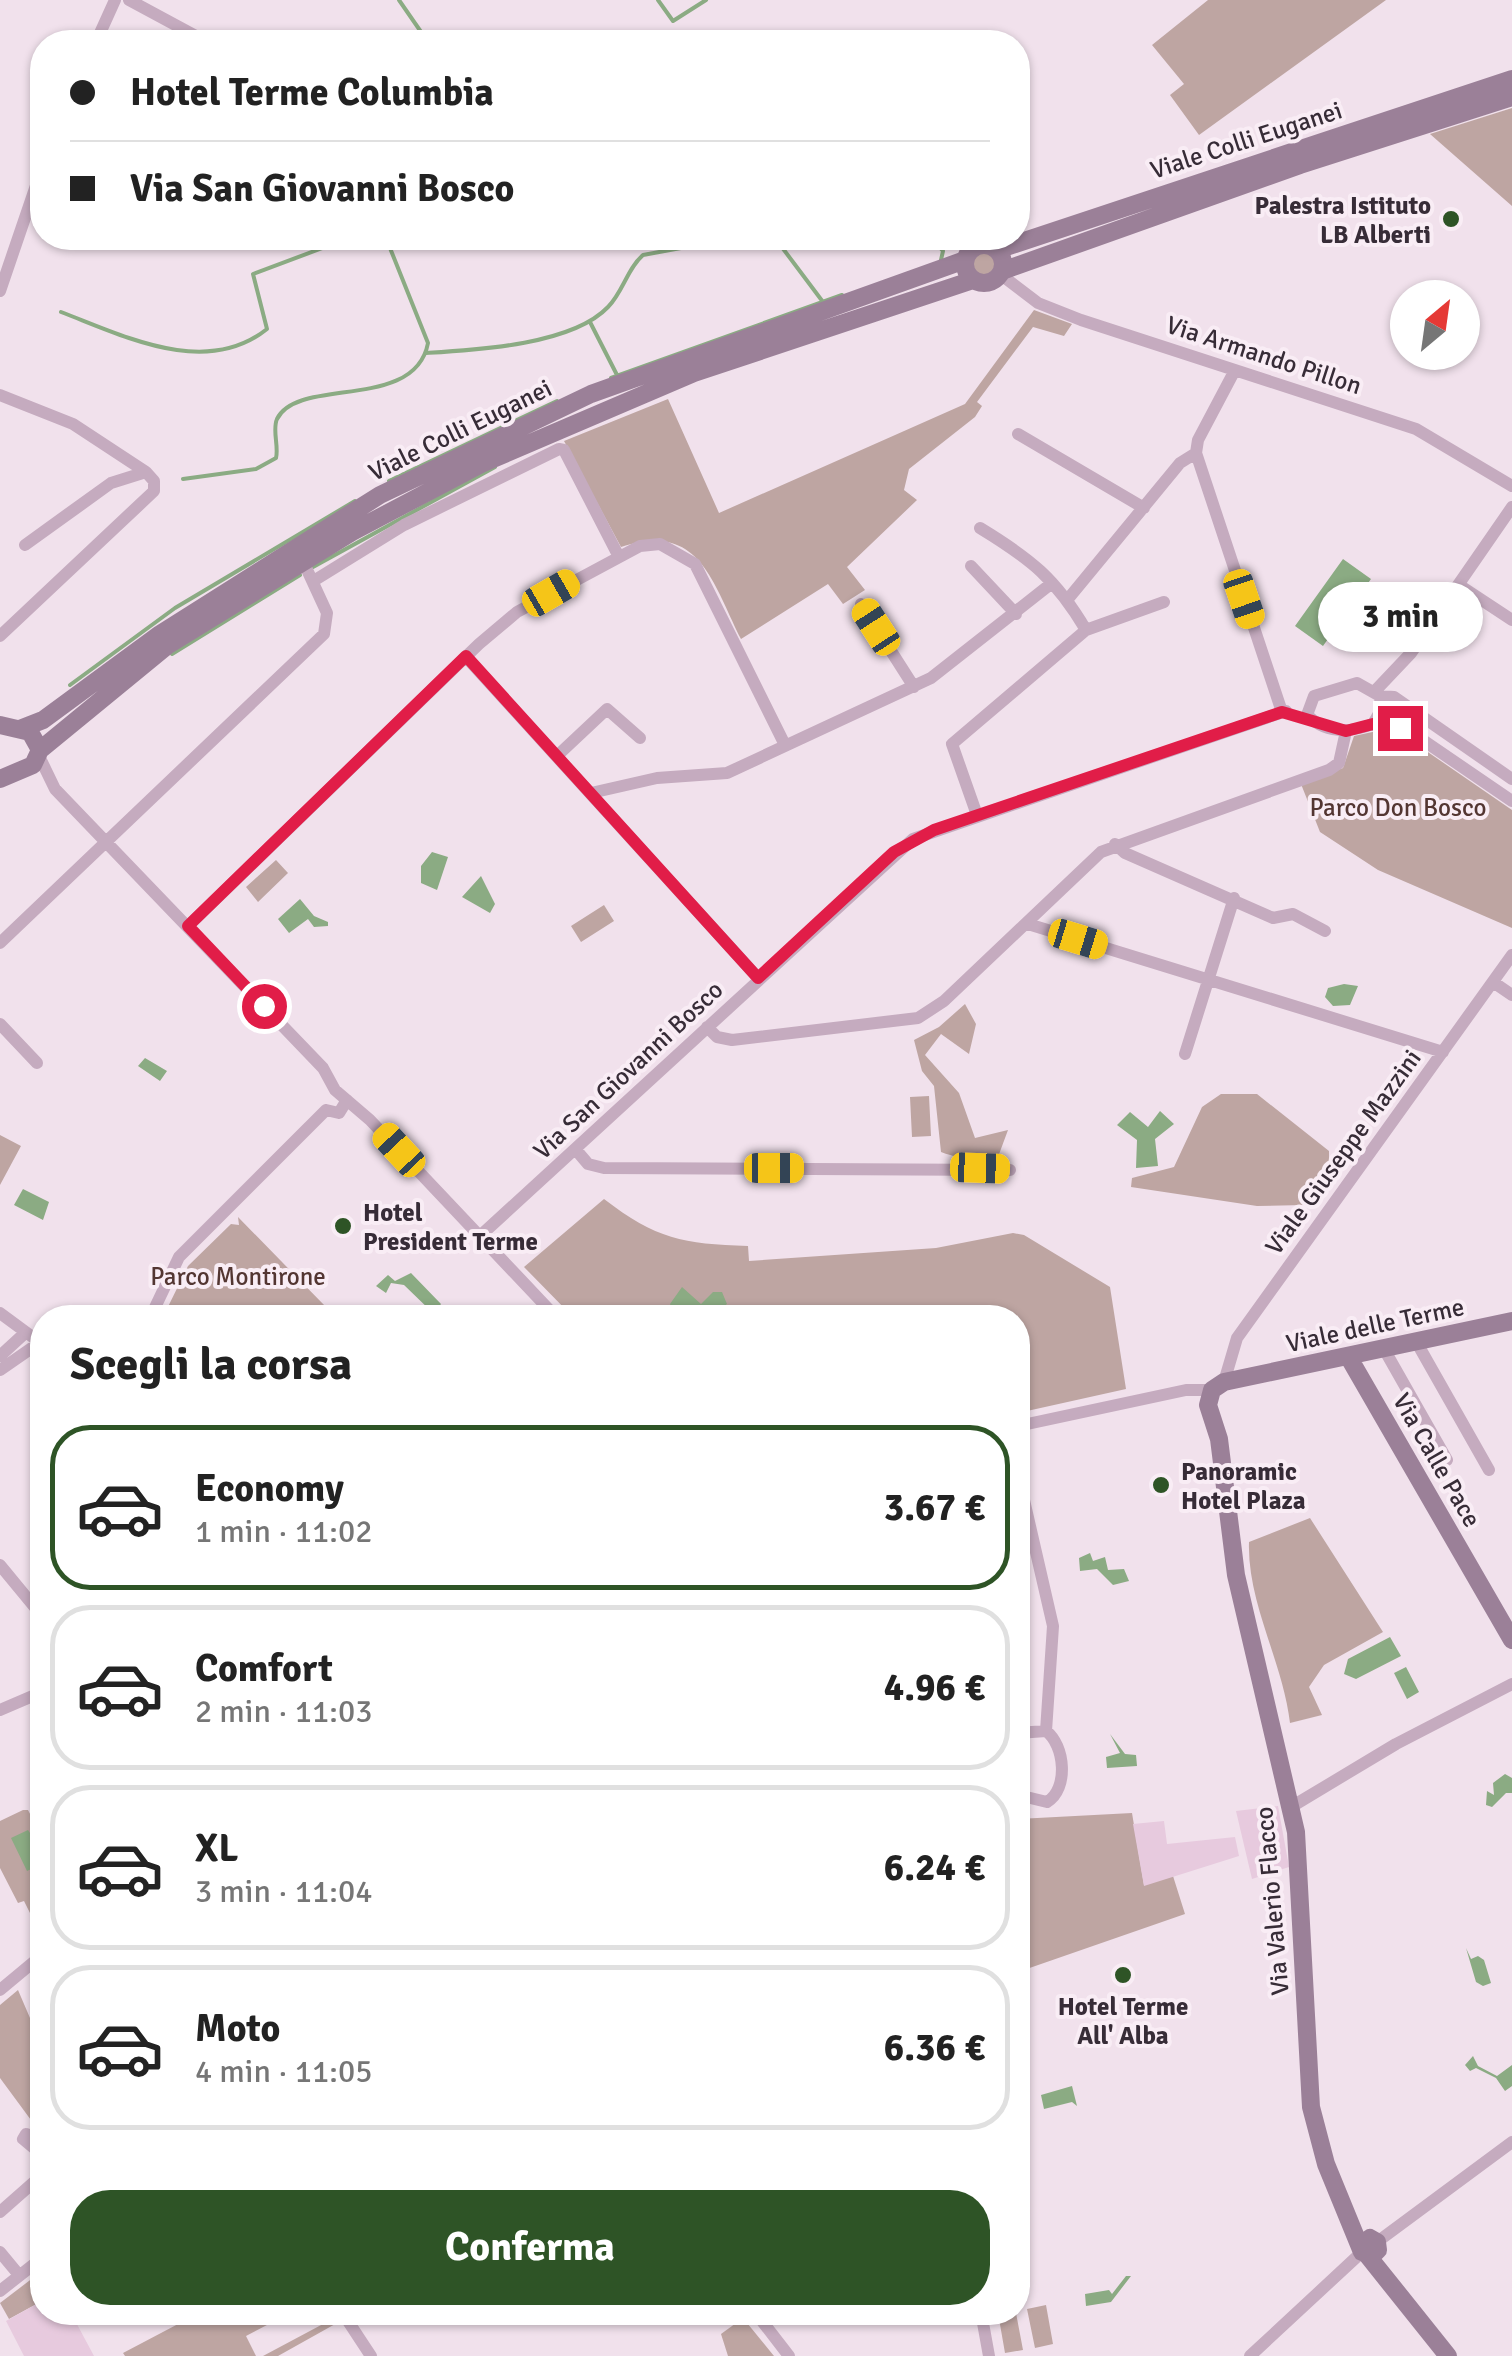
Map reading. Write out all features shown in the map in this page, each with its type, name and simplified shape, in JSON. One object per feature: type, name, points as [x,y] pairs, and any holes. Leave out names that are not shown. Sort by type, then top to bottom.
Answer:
[{"type":"main road","name":"Viale Colli Euganei","points":[[1030,239],[1512,79]]},
{"type":"main road","name":"Viale Colli Euganei","points":[[9,770],[39,753],[168,645],[303,561],[450,480],[597,410],[694,372],[973,280],[991,282],[1001,272],[1300,165],[1512,97]]},
{"type":"main road","name":"Viale Colli Euganei","points":[[8,731],[43,720],[160,634],[280,557],[412,480],[591,394],[977,250]]},
{"type":"main road","points":[[996,250],[1001,272]]},
{"type":"main road","points":[[967,256],[973,280]]},
{"type":"main road","name":"Viale Colli Euganei","points":[[8,731],[34,736],[39,753]]},
{"type":"main road","name":"Viale delle Terme","points":[[1218,1386],[1512,1321]]},
{"type":"main road","name":"Via Calle Pace","points":[[1348,1356],[1512,1640]]},
{"type":"main road","name":"Via Valerio Flacco","points":[[1218,1386],[1208,1405],[1216,1430],[1236,1575],[1291,1808],[1300,1873],[1311,2107],[1326,2164],[1367,2249],[1448,2356]]},
{"type":"street","points":[[101,30],[115,0]]},
{"type":"street","points":[[129,0],[184,30]]},
{"type":"street","points":[[0,291],[30,203]]},
{"type":"street","points":[[963,250],[967,256]]},
{"type":"street","name":"Via Armando Pillon","points":[[1001,272],[1018,291],[1055,310],[1416,428],[1512,486]]},
{"type":"street","points":[[1235,370],[1198,440],[1196,453],[1284,712],[1346,731],[1373,724],[1411,732],[1512,800]]},
{"type":"street","points":[[0,395],[73,424],[154,481],[154,491],[0,636]]},
{"type":"street","points":[[1018,434],[1144,508]]},
{"type":"street","points":[[315,580],[404,524],[559,449],[564,450],[618,555]]},
{"type":"street","points":[[1068,598],[1180,463],[1196,453]]},
{"type":"street","points":[[25,545],[111,483],[146,472]]},
{"type":"street","points":[[1373,724],[1381,710],[1377,694],[1411,653],[1512,507]]},
{"type":"street","points":[[980,528],[1038,564],[1068,598],[1086,630]]},
{"type":"street","points":[[188,926],[466,656],[517,612],[640,546],[660,544],[696,564],[785,745]]},
{"type":"street","points":[[0,943],[324,634],[327,613],[303,561]]},
{"type":"street","points":[[971,566],[1016,614]]},
{"type":"street","points":[[591,793],[656,778],[727,774],[914,687],[946,668],[1052,583]]},
{"type":"street","points":[[1459,584],[1512,620]]},
{"type":"street","points":[[977,815],[952,744],[1086,630],[1164,602]]},
{"type":"street","points":[[861,604],[914,687]]},
{"type":"street","points":[[466,656],[758,978]]},
{"type":"street","name":"Via San Giovanni Bosco","points":[[480,1236],[577,1152],[758,978],[894,852],[913,839],[1284,712],[1314,696],[1357,683],[1377,694],[1394,697],[1512,778]]},
{"type":"street","points":[[1314,696],[1306,709],[1316,724]]},
{"type":"street","points":[[558,756],[607,709],[640,738]]},
{"type":"street","points":[[707,1027],[717,1036],[732,1040],[918,1018],[944,1001],[1085,865],[1115,844],[1329,770],[1338,763],[1346,731]]},
{"type":"street","points":[[39,753],[55,789],[322,1068],[336,1090],[545,1305]]},
{"type":"street","points":[[9,770],[55,789]]},
{"type":"street","points":[[1115,844],[1125,854],[1273,918],[1293,914],[1325,931]]},
{"type":"street","points":[[1185,1054],[1234,898]]},
{"type":"street","points":[[1028,924],[1443,1052]]},
{"type":"street","name":"Viale Giuseppe Mazzini","points":[[1218,1386],[1237,1338],[1512,955]]},
{"type":"street","points":[[1494,982],[1512,994]]},
{"type":"street","points":[[0,1024],[36,1063]]},
{"type":"street","points":[[326,1110],[324,1096],[336,1090]]},
{"type":"street","points":[[326,1110],[339,1113],[347,1100]]},
{"type":"street","points":[[156,1305],[179,1257],[326,1110]]},
{"type":"street","points":[[577,1152],[588,1164],[604,1168],[1010,1170]]},
{"type":"street","points":[[0,1314],[30,1336]]},
{"type":"street","points":[[0,1356],[25,1332]]},
{"type":"street","points":[[1416,1343],[1489,1470]]},
{"type":"street","points":[[1384,1350],[1447,1460]]},
{"type":"street","points":[[0,1370],[30,1351]]},
{"type":"street","points":[[1030,1423],[1218,1386]]},
{"type":"street","points":[[1030,1528],[1052,1626],[1046,1731],[1056,1741],[1062,1778],[1059,1790],[1047,1802],[1030,1798]]},
{"type":"street","points":[[0,1566],[30,1602]]},
{"type":"street","points":[[1291,1808],[1396,1744],[1512,1684]]},
{"type":"street","points":[[0,1710],[30,1697]]},
{"type":"street","points":[[1030,1732],[1046,1731]]},
{"type":"street","points":[[0,1990],[30,1965]]},
{"type":"street","points":[[1250,2356],[1367,2249],[1512,2142]]},
{"type":"street","points":[[0,2212],[30,2186]]},
{"type":"street","points":[[0,2252],[19,2275]]},
{"type":"street","points":[[0,2290],[30,2267]]},
{"type":"street","points":[[351,2325],[372,2356]]},
{"type":"street","points":[[764,2325],[789,2356]]},
{"type":"street","points":[[983,2325],[989,2356]]},
{"type":"green space","points":[[1208,0],[1386,0],[1199,135],[1170,95],[1184,84],[1152,45]]},
{"type":"green space","points":[[1512,108],[1512,206],[1430,134]]},
{"type":"green space","points":[[979,252],[989,252],[996,264],[989,276],[979,276],[972,269],[972,259]]},
{"type":"green space","points":[[1034,310],[1072,324],[1064,336],[1033,327],[977,402],[982,406],[975,417],[909,469],[904,490],[917,500],[847,567],[865,590],[843,604],[828,584],[741,639],[711,578],[686,549],[669,542],[647,541],[621,547],[564,441],[668,399],[719,513],[965,404]]},
{"type":"green space","name":"Parco Don Bosco","points":[[1386,729],[1406,737],[1512,810],[1512,928],[1378,870],[1320,832],[1301,784],[1343,768],[1354,736]]},
{"type":"green space","points":[[276,860],[288,873],[258,902],[246,887]]},
{"type":"green space","points":[[604,905],[614,921],[581,942],[571,926]]},
{"type":"green space","points":[[965,1004],[976,1024],[969,1054],[941,1034],[925,1055],[959,1093],[975,1138],[1008,1130],[998,1157],[991,1159],[969,1159],[941,1152],[934,1086],[922,1071],[914,1040],[939,1027]]},
{"type":"green space","points":[[1221,1094],[1257,1094],[1329,1151],[1329,1163],[1304,1205],[1257,1206],[1131,1187],[1132,1178],[1174,1167],[1202,1107]]},
{"type":"green space","points":[[929,1096],[931,1136],[912,1137],[910,1097]]},
{"type":"green space","points":[[0,1135],[21,1146],[0,1185]]},
{"type":"green space","points":[[604,1199],[639,1223],[671,1237],[748,1246],[749,1261],[936,1248],[1013,1233],[1024,1235],[1110,1287],[1126,1389],[1030,1410],[1030,1305],[561,1305],[524,1267]]},
{"type":"green space","name":"Parco Montirone","points":[[238,1217],[324,1305],[169,1305],[188,1266],[231,1224],[239,1225]]},
{"type":"green space","points":[[1310,1518],[1383,1632],[1324,1665],[1309,1687],[1322,1715],[1290,1723],[1259,1610],[1249,1542]]},
{"type":"green space","points":[[23,1810],[30,1814],[30,1913],[24,1901],[18,1903],[0,1868],[0,1821]]},
{"type":"green space","points":[[1132,1813],[1144,1885],[1173,1876],[1185,1914],[1030,1968],[1030,1818]]},
{"type":"green space","points":[[18,1990],[30,2018],[30,2119],[0,2078],[0,2005]]},
{"type":"green space","points":[[30,2280],[30,2308],[9,2319],[0,2303]]},
{"type":"green space","points":[[1046,2305],[1053,2344],[1035,2348],[1030,2308]]},
{"type":"green space","points":[[176,2325],[267,2325],[246,2336],[256,2356],[123,2353]]},
{"type":"green space","points":[[321,2325],[333,2325],[278,2356],[263,2356]]},
{"type":"green space","points":[[733,2325],[749,2325],[774,2356],[728,2356],[721,2334]]},
{"type":"green space","points":[[1000,2325],[1018,2325],[1023,2350],[1005,2353]]},
{"type":"shaded area","points":[[1343,559],[1371,579],[1323,646],[1295,626]]},
{"type":"shaded area","points":[[432,852],[448,857],[437,890],[421,883],[421,866]]},
{"type":"shaded area","points":[[481,876],[495,904],[490,913],[462,897]]},
{"type":"shaded area","points":[[300,899],[328,926],[314,927],[308,919],[289,933],[278,919]]},
{"type":"shaded area","points":[[1358,986],[1350,1005],[1333,1006],[1325,997],[1328,988]]},
{"type":"shaded area","points":[[145,1058],[167,1071],[160,1081],[138,1066]]},
{"type":"shaded area","points":[[1160,1111],[1174,1124],[1155,1139],[1158,1166],[1136,1168],[1137,1140],[1117,1125],[1130,1112],[1148,1127]]},
{"type":"shaded area","points":[[23,1189],[49,1202],[43,1220],[14,1205]]},
{"type":"shaded area","points":[[411,1273],[441,1304],[425,1305],[404,1285],[391,1283],[386,1293],[376,1286],[388,1275],[395,1281]]},
{"type":"shaded area","points":[[682,1287],[701,1304],[713,1292],[722,1292],[727,1304],[670,1305]]},
{"type":"shaded area","points":[[1090,1553],[1093,1561],[1105,1557],[1108,1570],[1124,1569],[1129,1581],[1113,1585],[1097,1569],[1080,1571],[1079,1558]]},
{"type":"shaded area","points":[[1390,1637],[1401,1656],[1356,1679],[1344,1674],[1348,1659]]},
{"type":"shaded area","points":[[1406,1667],[1419,1692],[1407,1699],[1394,1673]]},
{"type":"shaded area","points":[[1110,1734],[1125,1754],[1136,1755],[1137,1766],[1107,1768],[1106,1757],[1120,1753]]},
{"type":"shaded area","points":[[1505,1774],[1512,1778],[1512,1793],[1506,1793],[1492,1807],[1486,1805],[1487,1791],[1494,1795],[1493,1783]]},
{"type":"shaded area","points":[[1278,1806],[1289,1867],[1252,1879],[1236,1811]]},
{"type":"shaded area","points":[[1164,1821],[1167,1844],[1235,1837],[1239,1856],[1144,1886],[1133,1824]]},
{"type":"shaded area","points":[[28,1830],[30,1833],[30,1870],[27,1871],[11,1838]]},
{"type":"shaded area","points":[[1466,1948],[1471,1959],[1478,1956],[1484,1960],[1491,1983],[1483,1986],[1476,1982]]},
{"type":"shaded area","points":[[1473,2056],[1478,2066],[1497,2076],[1512,2065],[1512,2086],[1505,2091],[1496,2078],[1476,2068],[1470,2071],[1465,2065]]},
{"type":"shaded area","points":[[1072,2086],[1077,2106],[1072,2102],[1044,2109],[1041,2095]]},
{"type":"shaded area","points":[[1126,2276],[1131,2276],[1111,2302],[1086,2306],[1085,2294],[1109,2290],[1112,2294]]},
{"type":"shaded area","points":[[30,2308],[30,2325],[77,2325],[94,2356],[24,2356],[6,2321]]},
{"type":"waterway","points":[[399,0],[420,30]]},
{"type":"waterway","points":[[658,0],[673,21],[706,0]]},
{"type":"waterway","points":[[61,312],[165,348],[218,350],[243,343],[267,329],[253,274],[317,250]]},
{"type":"waterway","points":[[183,479],[256,469],[276,458],[276,423],[289,406],[380,386],[402,378],[419,364],[428,343],[391,250]]},
{"type":"waterway","points":[[426,353],[522,343],[571,330],[608,307],[643,255],[670,250]]},
{"type":"waterway","points":[[784,250],[823,302]]},
{"type":"waterway","points":[[941,260],[942,250]]},
{"type":"waterway","points":[[611,378],[842,295]]},
{"type":"waterway","points":[[590,322],[617,375]]},
{"type":"waterway","points":[[389,481],[557,401]]},
{"type":"waterway","points":[[313,567],[495,467]]},
{"type":"waterway","points":[[70,685],[175,608],[355,501]]},
{"type":"waterway","points":[[172,654],[300,575]]},
{"type":"place","name":"Palestra Istituto LB Alberti","points":[[1451,219]]},
{"type":"place","name":"Hotel President Terme","points":[[343,1226]]},
{"type":"place","name":"Panoramic Hotel Plaza","points":[[1161,1485]]},
{"type":"place","name":"Hotel Terme All' Alba","points":[[1123,1975]]},
{"type":"route","points":[[264,1006],[188,926],[466,656],[758,978],[894,852],[934,830],[1282,712],[1331,729],[1346,731],[1373,724],[1400,728]]}]
